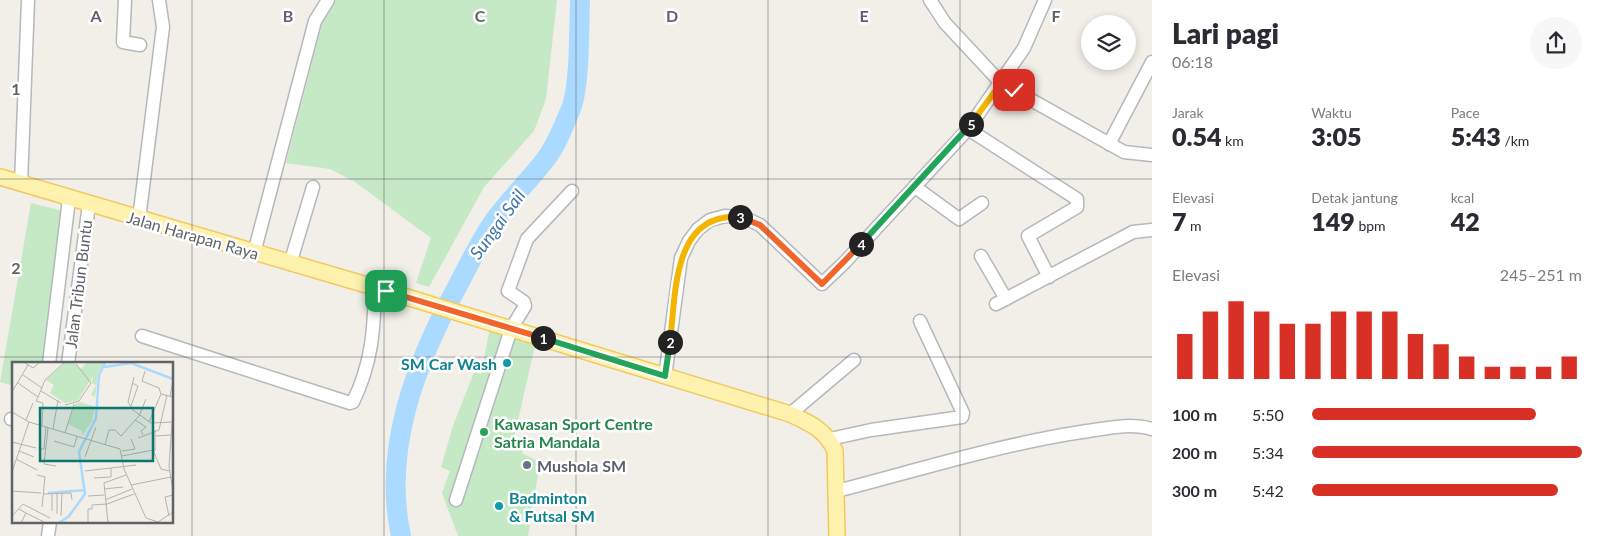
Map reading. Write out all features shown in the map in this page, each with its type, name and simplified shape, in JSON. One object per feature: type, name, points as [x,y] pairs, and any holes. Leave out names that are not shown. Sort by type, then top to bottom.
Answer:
[{"type":"main road","name":"Jalan Harapan Raya","points":[[0,177],[254,254],[381,289],[504,326]]},
{"type":"main road","points":[[504,326],[790,414],[811,424],[830,439],[836,459],[837,536]]},
{"type":"street","points":[[21,184],[28,0]]},
{"type":"street","points":[[125,0],[123,42],[140,45]]},
{"type":"street","points":[[139,219],[163,27],[159,0]]},
{"type":"street","points":[[254,254],[315,21],[328,0]]},
{"type":"street","points":[[930,0],[945,22],[1001,83],[1124,152],[1152,155]]},
{"type":"street","points":[[665,376],[681,258],[689,241],[698,229],[710,220],[725,216],[743,217],[760,225],[822,284],[968,129],[1024,48],[1046,0]]},
{"type":"street","points":[[1109,144],[1152,62]]},
{"type":"street","points":[[968,129],[1077,199],[1077,207],[1028,236],[1049,277]]},
{"type":"street","points":[[290,264],[313,187]]},
{"type":"street","points":[[914,187],[959,219],[982,203]]},
{"type":"street","points":[[456,500],[504,326],[525,306],[524,302],[508,291],[526,242],[572,191]]},
{"type":"street","points":[[49,362],[69,199]]},
{"type":"street","name":"Jalan Tribun Buntu","points":[[68,362],[88,204]]},
{"type":"street","points":[[981,256],[1001,301],[1133,232],[1152,230]]},
{"type":"street","points":[[142,336],[350,403],[354,402],[359,390],[373,341],[381,289]]},
{"type":"street","points":[[830,439],[899,425],[962,417],[963,413],[920,321]]},
{"type":"street","points":[[790,414],[854,360]]},
{"type":"street","points":[[837,492],[967,455],[1052,437],[1117,427],[1138,426],[1152,429]]},
{"type":"green space","points":[[336,0],[557,0],[546,99],[534,131],[484,187],[429,287],[416,283],[431,238],[355,182],[330,169],[286,163],[323,20]]},
{"type":"green space","points":[[31,203],[71,213],[48,362],[12,362],[12,385],[0,382]]},
{"type":"green space","name":"Kawasan Sport Centre Satria Mandala","points":[[490,328],[536,341],[514,438],[523,441],[522,453],[540,462],[528,536],[458,536],[442,493],[450,471],[441,467],[453,426],[474,372],[481,374]]},
{"type":"waterway","name":"Sungai Sail","points":[[401,536],[396,503],[396,471],[406,407],[416,376],[442,316],[484,237],[500,213],[539,168],[564,127],[575,95],[579,54],[580,0]]},
{"type":"place","name":"SM Car Wash","points":[[507,363]]},
{"type":"place","name":"Kawasan Sport Centre Satria Mandala","points":[[484,432]]},
{"type":"place","name":"Mushola SM","points":[[527,465]]},
{"type":"place","name":"Badminton & Futsal SM","points":[[499,506]]},
{"type":"route","points":[[386,291],[665,376],[681,258],[689,241],[698,229],[710,220],[725,216],[743,217],[760,225],[822,284],[845,262],[968,129],[1001,83],[1014,90]]}]
